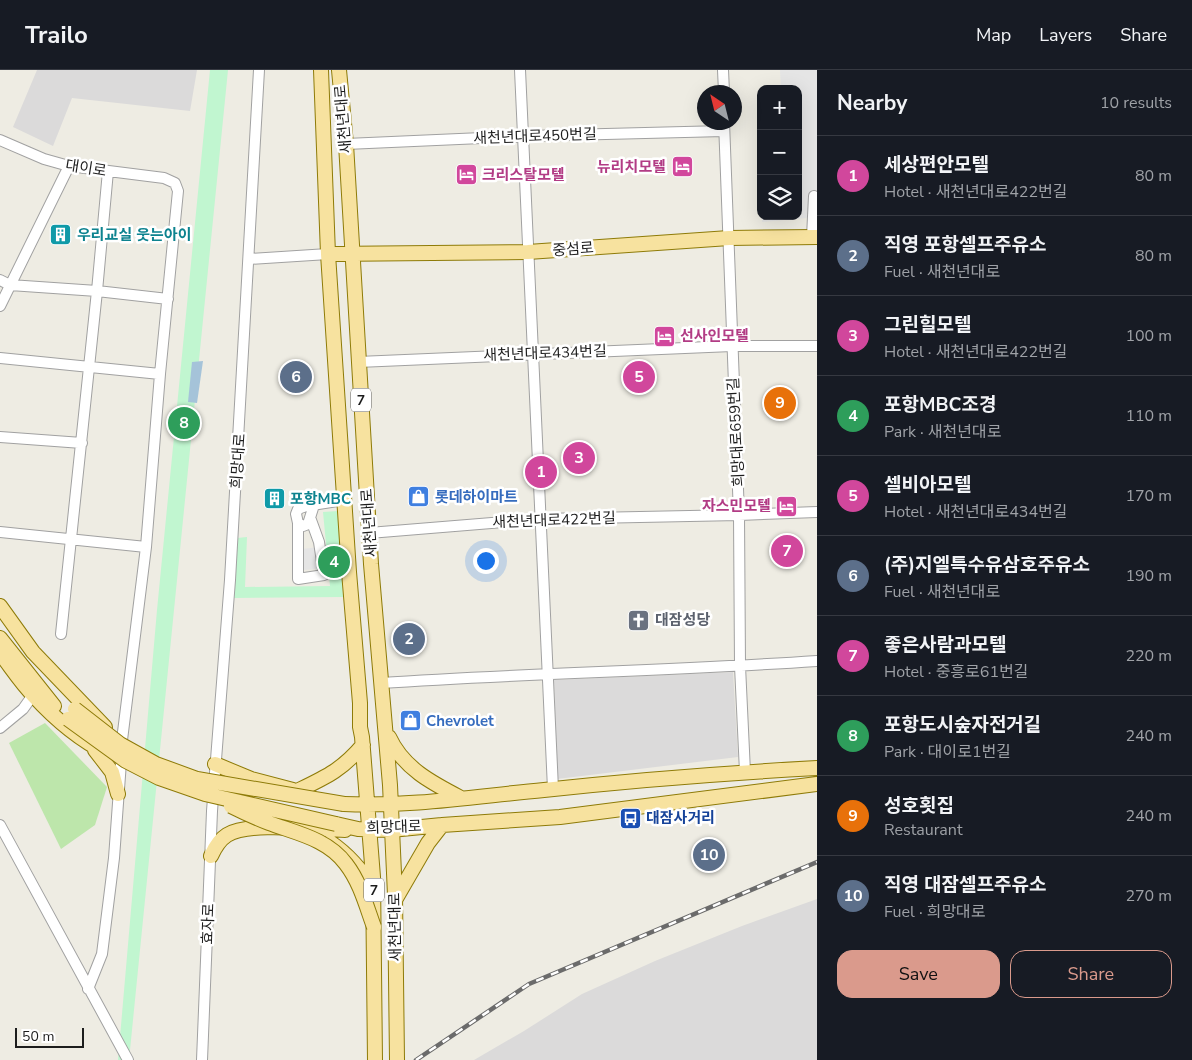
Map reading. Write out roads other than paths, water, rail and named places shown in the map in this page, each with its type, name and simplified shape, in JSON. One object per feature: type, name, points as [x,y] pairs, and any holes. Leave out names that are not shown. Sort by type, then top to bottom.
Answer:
[{"type":"main road","name":"새천년대로","points":[[320,70],[328,254],[344,500],[360,703],[360,727],[363,745],[365,829],[374,890],[375,1060]]},
{"type":"main road","name":"새천년대로","points":[[338,70],[346,144],[369,532],[391,804],[395,901],[397,1060]]},
{"type":"main road","name":"중섬로","points":[[328,254],[528,252],[729,238],[814,237]]},
{"type":"main road","points":[[0,606],[33,652],[120,740],[128,743],[131,749],[127,760],[115,762],[110,759],[108,747],[112,742],[120,740]]},
{"type":"main road","name":"희망대로","points":[[0,617],[58,690],[72,714],[126,761],[159,778],[336,824],[365,829],[391,830],[560,817],[817,784]]},
{"type":"main road","name":"희망대로","points":[[0,638],[56,708],[72,714],[156,764],[196,779],[344,804],[391,804],[745,772],[817,768]]},
{"type":"main road","points":[[0,653],[32,695],[91,746],[112,772],[118,794]]},
{"type":"main road","points":[[386,730],[395,750],[424,778],[461,798]]},
{"type":"main road","points":[[297,791],[339,770],[363,745]]},
{"type":"main road","points":[[91,746],[108,754]]},
{"type":"main road","points":[[215,764],[251,779],[297,791],[344,797],[365,805]]},
{"type":"main road","points":[[209,791],[268,823],[310,836],[336,853],[346,863],[355,877],[374,927]]},
{"type":"main road","points":[[395,901],[428,843],[442,825]]},
{"type":"main road","points":[[211,856],[218,842],[238,830],[256,828],[365,829]]},
{"type":"main road","points":[[311,829],[345,852],[374,890]]},
{"type":"street","points":[[259,70],[249,259],[328,254]]},
{"type":"street","points":[[520,70],[553,789]]},
{"type":"street","points":[[723,70],[724,85]]},
{"type":"street","name":"새천년대로450번길","points":[[346,144],[697,128]]},
{"type":"street","name":"희망대로659번길","points":[[724,130],[740,515],[740,666],[745,772]]},
{"type":"street","name":"대이로","points":[[0,140],[44,159],[69,166],[164,178],[175,183],[178,191],[168,299]]},
{"type":"street","points":[[0,306],[69,166]]},
{"type":"street","points":[[61,634],[98,291],[108,171]]},
{"type":"street","points":[[814,196],[814,237]]},
{"type":"street","name":"희망대로","points":[[209,791],[215,764],[230,580],[249,259]]},
{"type":"street","points":[[0,280],[10,285],[98,291],[168,299],[146,548],[120,740]]},
{"type":"street","name":"새천년대로434번길","points":[[358,362],[533,353],[732,346],[817,346]]},
{"type":"street","points":[[0,358],[160,374]]},
{"type":"street","points":[[0,437],[82,443]]},
{"type":"street","points":[[311,520],[319,542],[324,575],[298,579],[298,523],[296,514],[298,509],[344,500]]},
{"type":"street","points":[[298,523],[303,526],[308,524],[311,520],[314,505]]},
{"type":"street","name":"새천년대로422번길","points":[[369,532],[540,519],[817,512]]},
{"type":"street","points":[[0,532],[146,548]]},
{"type":"street","points":[[381,682],[817,661]]},
{"type":"street","points":[[0,728],[23,709],[32,695]]},
{"type":"street","points":[[23,709],[46,708]]},
{"type":"street","points":[[88,989],[102,954],[114,858],[121,762]]},
{"type":"street","name":"효자로","points":[[202,1060],[211,856],[209,791]]},
{"type":"street","points":[[0,825],[128,1060]]},
{"type":"water","points":[[203,361],[197,403],[188,402],[192,362]]},
{"type":"railway","points":[[416,1060],[529,984],[817,862]]},
{"type":"place","name":"뉴리치모텔","points":[[682,167]]},
{"type":"place","name":"크리스탈모텔","points":[[466,175]]},
{"type":"place","name":"우리교실 웃는아이","points":[[61,235]]},
{"type":"place","name":"선사인모텔","points":[[664,336]]},
{"type":"place","name":"(주)지엘특수유삼호주유소","points":[[296,377]]},
{"type":"place","name":"셀비아모텔","points":[[639,377]]},
{"type":"place","name":"성호횟집","points":[[780,403]]},
{"type":"place","name":"포항도시숲자전거길","points":[[184,423]]},
{"type":"place","name":"그린힐모텔","points":[[579,458]]},
{"type":"place","name":"세상편안모텔","points":[[541,472]]},
{"type":"place","name":"롯데하이마트","points":[[419,497]]},
{"type":"place","name":"포항MBC","points":[[274,499]]},
{"type":"place","name":"자스민모텔","points":[[787,506]]},
{"type":"place","name":"좋은사람과모텔","points":[[787,551]]},
{"type":"place","name":"포항MBC조경","points":[[334,562]]},
{"type":"place","name":"대잠성당","points":[[639,620]]},
{"type":"place","name":"직영 포항셀프주유소","points":[[409,639]]},
{"type":"place","name":"Chevrolet","points":[[410,721]]},
{"type":"place","name":"대잠사거리","points":[[630,818]]},
{"type":"place","name":"직영 대잠셀프주유소","points":[[709,855]]}]
